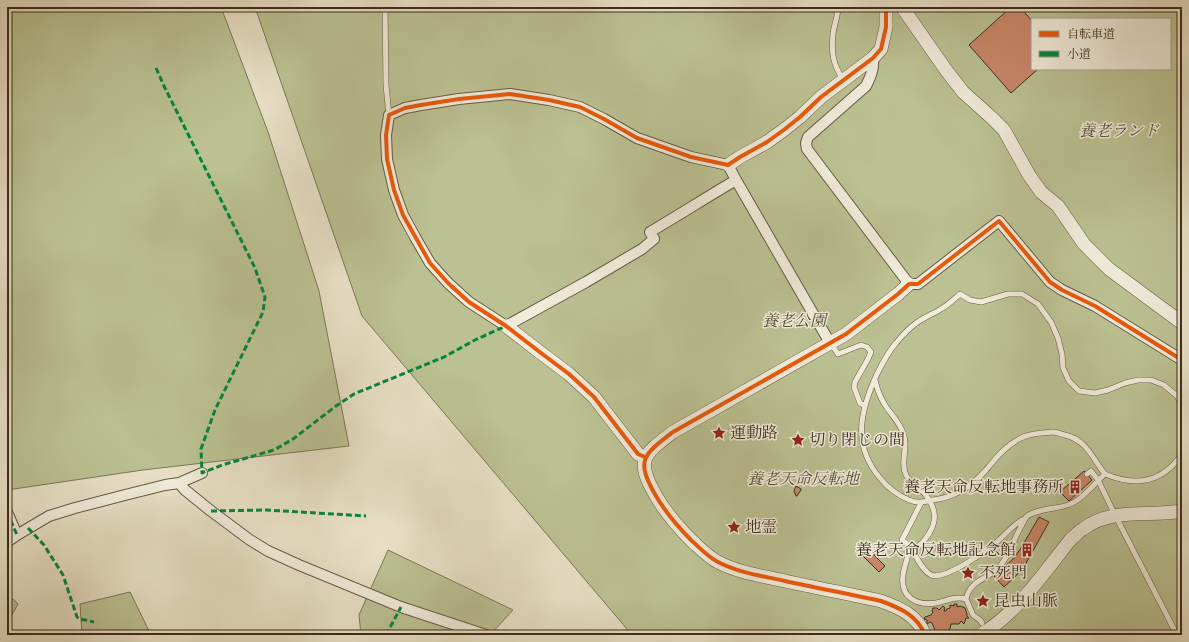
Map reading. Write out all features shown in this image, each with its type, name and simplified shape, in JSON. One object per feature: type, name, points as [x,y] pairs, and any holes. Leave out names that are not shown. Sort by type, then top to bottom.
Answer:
[{"type":"street","points":[[645,457],[638,454],[594,397],[569,374],[506,326],[469,302],[448,283],[430,263],[403,214],[394,190],[387,159],[386,135],[389,115],[405,108],[421,105],[459,99],[510,94],[580,107],[637,138],[691,157],[728,165],[768,142],[800,117],[821,97],[873,58],[882,49],[886,27],[886,7]]},
{"type":"street","points":[[902,7],[963,92],[1004,130],[1029,175],[1041,192],[1058,206],[1084,244],[1109,269],[1182,323]]},
{"type":"street","points":[[873,58],[874,68],[866,86],[808,137],[806,143],[807,148],[909,284]]},
{"type":"street","points":[[728,165],[832,346]]},
{"type":"street","points":[[506,326],[642,249],[654,239],[650,232],[736,180]]},
{"type":"street","points":[[925,635],[922,628],[912,616],[898,607],[881,601],[746,573],[718,562],[701,549],[662,508],[645,472],[645,457],[655,446],[673,432],[832,346],[909,284],[918,284],[999,221],[1050,282],[1062,290],[1096,306],[1182,360]]},
{"type":"street","points":[[7,542],[17,534],[49,516],[165,485],[179,483],[202,473]]},
{"type":"street","points":[[179,483],[185,490],[211,511],[250,540],[268,551],[401,608],[486,635]]},
{"type":"street","points":[[983,632],[997,624],[1011,612],[1071,539],[1083,528],[1099,520],[1115,515],[1182,511]]},
{"type":"street","points":[[7,512],[17,534]]},
{"type":"lane","points":[[385,7],[386,85],[389,115]]},
{"type":"lane","points":[[838,7],[833,35],[833,59],[836,70],[843,80]]},
{"type":"lane","points":[[1182,405],[1177,396],[1164,385],[1151,380],[1138,380],[1125,383],[1108,390],[1095,393],[1079,391],[1069,381],[1063,368],[1061,348],[1058,338],[1051,322],[1038,304],[1022,294],[1008,294],[981,302],[970,300],[960,294],[942,309],[915,323],[895,344],[874,380],[867,397],[862,422],[861,440],[866,457],[874,471],[886,485],[896,494],[921,503],[943,499],[957,494],[972,485],[985,472],[999,454],[1021,437],[1030,434],[1056,432],[1081,441],[1105,474],[1132,481],[1156,477],[1168,470],[1182,454]]},
{"type":"lane","points":[[832,346],[838,354],[861,345],[867,346],[870,352],[868,359],[855,382],[854,387],[860,403],[865,406]]},
{"type":"lane","points":[[874,380],[885,406],[898,421],[905,436],[906,445],[903,464],[905,473],[933,506],[936,519],[934,527],[920,546],[908,554],[903,575],[906,594],[912,600],[922,603],[934,603],[951,600],[958,597],[966,599]]},
{"type":"lane","points":[[1087,474],[1091,471],[1098,480],[1177,635]]},
{"type":"lane","points":[[921,503],[902,540],[906,542],[926,570],[932,575],[936,576],[950,572],[988,548],[1000,540],[1017,522],[1026,517],[1038,512],[1067,506],[1076,502],[1105,474]]},
{"type":"lane","points":[[1087,491],[1085,489],[1092,483],[1090,482]]},
{"type":"lane","points":[[983,632],[980,620],[973,616],[966,599],[968,591],[999,567],[1009,552],[1026,517]]},
{"type":"green space","points":[[7,7],[221,7],[268,132],[319,291],[349,446],[143,470],[7,490]]},
{"type":"green space","name":"養老公園","points":[[255,7],[1182,7],[1182,635],[632,635],[362,316]]},
{"type":"green space","points":[[388,550],[513,610],[490,635],[361,635],[359,615]]},
{"type":"green space","points":[[130,592],[151,635],[82,635],[80,604]]},
{"type":"green space","points":[[7,593],[18,604],[7,624]]},
{"type":"building","points":[[1011,7],[1020,7],[1031,20],[1031,70],[1037,70],[1011,93],[969,45]]},
{"type":"building","name":"養老天命反転地事務所","points":[[1084,471],[1092,480],[1069,501],[1060,492]]},
{"type":"building","points":[[796,486],[801,489],[797,496],[794,491]]},
{"type":"building","name":"養老天命反転地記念館","points":[[1039,517],[1049,522],[1025,565],[1004,587],[994,576],[1013,559]]},
{"type":"building","points":[[863,549],[874,552],[874,555],[885,566],[879,572],[862,555]]},
{"type":"building","points":[[954,604],[957,604],[957,607],[960,606],[965,608],[969,618],[966,618],[964,624],[961,621],[959,624],[951,624],[950,629],[947,631],[948,633],[945,635],[937,635],[932,623],[930,622],[927,624],[927,620],[924,619],[925,617],[931,615],[933,608],[937,608],[939,610],[943,606],[945,608],[944,611],[946,611],[950,608],[950,605],[954,606]]},
{"type":"marked path","points":[[156,68],[255,268],[265,297],[263,312],[215,410],[201,449],[202,473],[222,465],[274,450],[293,439],[354,394],[444,357],[475,340],[506,326]]},
{"type":"marked path","points":[[211,511],[267,510],[366,516]]},
{"type":"marked path","points":[[7,512],[17,535]]},
{"type":"marked path","points":[[28,528],[44,545],[63,575],[77,617],[94,622]]},
{"type":"marked path","points":[[386,635],[401,607]]},
{"type":"cycle path","points":[[645,457],[638,454],[594,397],[569,374],[506,326],[469,302],[448,283],[430,263],[403,215],[394,190],[387,159],[386,135],[389,115],[405,108],[421,105],[459,99],[510,94],[549,100],[580,107],[637,138],[691,157],[728,165],[767,142],[785,129],[821,97],[873,58],[881,49],[886,27],[886,7]]},
{"type":"cycle path","points":[[925,635],[922,628],[913,617],[895,606],[881,601],[751,574],[726,566],[714,560],[692,541],[668,514],[649,484],[644,466],[645,459],[655,447],[673,432],[846,334],[909,284],[918,284],[999,221],[1050,282],[1062,290],[1095,306],[1182,360]]},
{"type":"place","name":"運動路","points":[[719,433]]},
{"type":"place","name":"切り閉じの間","points":[[798,440]]},
{"type":"place","name":"養老天命反転地事務所","points":[[1075,487]]},
{"type":"place","name":"地霊","points":[[734,527]]},
{"type":"place","name":"養老天命反転地記念館","points":[[1027,550]]},
{"type":"place","name":"不死門","points":[[968,573]]},
{"type":"place","name":"昆虫山脈","points":[[983,601]]},
{"type":"park label","name":"養老ランド","points":[[1119,131]]},
{"type":"park label","name":"養老天命反転地","points":[[803,479]]}]
